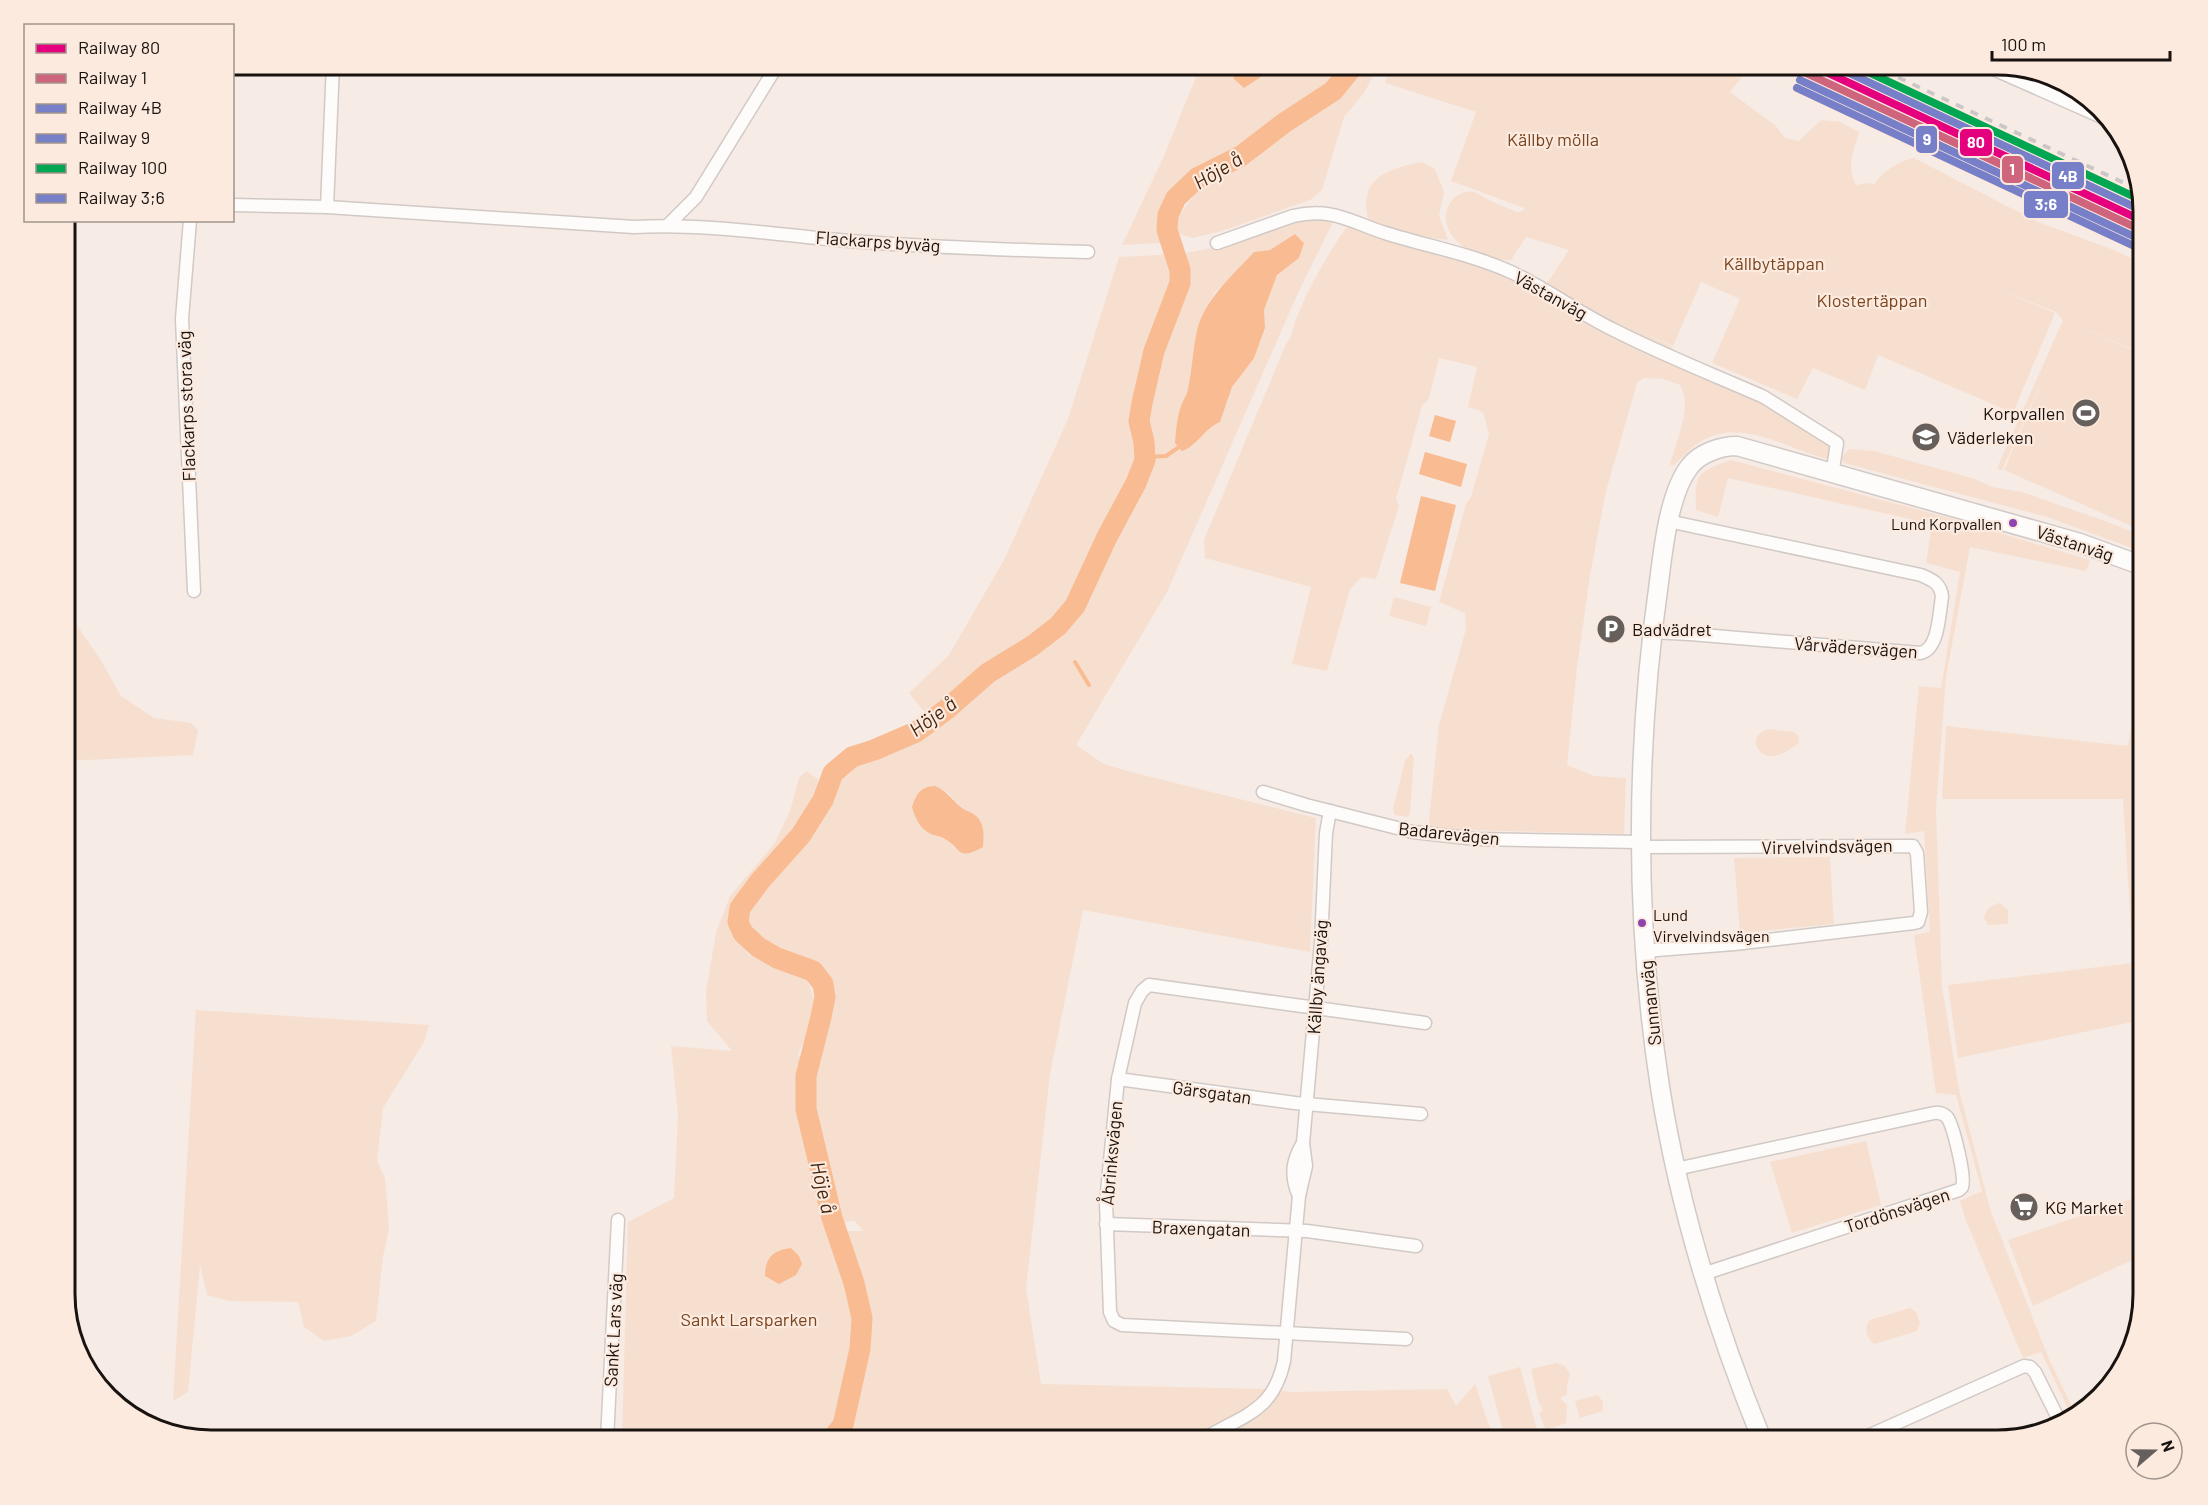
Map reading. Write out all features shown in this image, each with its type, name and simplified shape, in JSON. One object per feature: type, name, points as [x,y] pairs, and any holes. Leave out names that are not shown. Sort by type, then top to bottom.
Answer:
[{"type":"street","points":[[327,207],[333,75]]},
{"type":"street","points":[[668,225],[696,197],[771,75]]},
{"type":"street","points":[[2008,76],[2090,112]]},
{"type":"street","name":"Flackarps byväg","points":[[234,205],[327,207],[634,227],[668,225],[850,241],[1026,251],[1088,252]]},
{"type":"street","name":"Västanväg","points":[[1217,243],[1293,216],[1305,213],[1329,214],[1345,217],[1382,232],[1444,248],[1499,268],[1522,278],[1614,330],[1764,397],[1783,408],[1837,443],[1832,475]]},
{"type":"street","name":"Flackarps stora väg","points":[[190,222],[182,319],[194,591]]},
{"type":"street","name":"Västanväg","points":[[1703,455],[1723,447],[1737,446],[1832,475],[2070,539],[2133,562]]},
{"type":"street","name":"Sunnanväg","points":[[1703,455],[1689,467],[1680,484],[1668,521],[1652,632],[1641,773],[1640,844],[1644,951],[1660,1087],[1676,1168],[1703,1274],[1737,1378],[1758,1430]]},
{"type":"street","name":"Vårvädersvägen","points":[[1652,632],[1920,653],[1926,652],[1934,640],[1942,597],[1938,584],[1921,575],[1668,521]]},
{"type":"street","name":"Badarevägen","points":[[1263,792],[1413,832],[1476,839],[1640,844]]},
{"type":"street","name":"Källby ängaväg","points":[[1220,1430],[1254,1411],[1275,1390],[1284,1360],[1299,1196],[1306,1166],[1303,1143],[1321,942],[1326,833],[1330,811]]},
{"type":"street","name":"Virvelvindsvägen","points":[[1640,844],[1913,846],[1917,853],[1921,912],[1918,921],[1914,924],[1734,944],[1644,951]]},
{"type":"street","name":"Åbrinksvägen","points":[[1287,1332],[1122,1325],[1114,1322],[1110,1312],[1106,1224],[1107,1178],[1118,1079],[1135,1003],[1142,990],[1149,985],[1316,1007]]},
{"type":"street","points":[[1316,1007],[1425,1023]]},
{"type":"street","name":"Gärsgatan","points":[[1118,1079],[1306,1105],[1421,1114]]},
{"type":"street","name":"Tordönsvägen","points":[[1676,1168],[1939,1112],[1946,1116],[1952,1129],[1964,1182],[1959,1190],[1703,1274]]},
{"type":"street","name":"Sankt Lars väg","points":[[608,1430],[618,1220]]},
{"type":"street","name":"Braxengatan","points":[[1106,1224],[1297,1231],[1416,1246]]},
{"type":"street","points":[[1287,1332],[1406,1339]]},
{"type":"street","points":[[1881,1430],[2024,1366],[2030,1367],[2035,1372],[2057,1416]]},
{"type":"green space","points":[[1197,75],[1236,75],[1233,78],[1245,75],[1336,75],[1317,93],[1246,142],[1199,166],[1179,183],[1166,200],[1160,216],[1161,243],[1122,245],[1163,158]]},
{"type":"green space","points":[[1357,75],[1374,75],[1364,93],[1344,117],[1322,190],[1310,200],[1222,231],[1192,238],[1177,233],[1178,217],[1198,190],[1212,179],[1253,161],[1261,149],[1278,135],[1338,94]]},
{"type":"green space","points":[[1388,75],[1741,75],[1730,92],[1776,126],[1785,138],[1799,141],[1821,120],[1840,122],[1859,132],[1851,166],[1856,185],[1875,184],[1892,167],[1914,158],[2038,222],[2133,259],[2133,350],[2068,322],[2133,351],[2133,527],[2004,470],[2050,363],[2002,470],[1999,470],[1998,466],[2063,320],[2056,312],[1994,288],[2055,313],[2013,413],[1878,355],[1865,390],[1813,368],[1797,399],[1712,363],[1740,299],[1701,282],[1673,346],[1633,328],[1671,346],[1673,349],[1671,351],[1830,442],[1832,455],[1828,459],[1766,438],[1735,432],[1719,434],[1703,440],[1674,465],[1670,465],[1684,414],[1684,394],[1680,385],[1664,379],[1644,378],[1637,383],[1606,491],[1590,575],[1567,765],[1594,776],[1626,778],[1624,834],[1428,829],[1439,725],[1466,629],[1465,613],[1439,602],[1466,504],[1471,497],[1489,434],[1483,412],[1468,407],[1477,367],[1439,358],[1429,398],[1422,406],[1396,499],[1399,506],[1376,579],[1362,577],[1350,589],[1327,671],[1292,664],[1311,587],[1205,558],[1204,540],[1286,344],[1291,337],[1299,311],[1333,247],[1349,225],[1383,240],[1470,261],[1546,285],[1569,250],[1526,237],[1511,260],[1501,260],[1471,251],[1454,238],[1446,220],[1447,208],[1454,198],[1463,192],[1474,192],[1517,212],[1523,211],[1524,208],[1451,181],[1476,112],[1385,83]]},
{"type":"green space","points":[[1422,162],[1435,169],[1444,192],[1439,216],[1448,240],[1421,237],[1369,221],[1366,206],[1371,185],[1387,172]]},
{"type":"green space","name":"Sankt Larsparken","points":[[1302,216],[1334,220],[1298,293],[1167,592],[1076,745],[1104,764],[1316,818],[1310,952],[1083,910],[1050,1074],[1026,1288],[1041,1384],[1266,1389],[1292,1392],[1447,1389],[1456,1406],[1475,1384],[1491,1430],[622,1430],[628,1222],[674,1198],[678,1115],[671,1046],[732,1051],[707,1021],[706,991],[716,933],[730,896],[775,843],[790,811],[799,778],[806,771],[818,779],[817,797],[805,819],[756,875],[733,906],[731,921],[736,939],[749,955],[805,975],[810,986],[816,1016],[798,1056],[802,1057],[796,1108],[836,1231],[863,1231],[854,1220],[841,1224],[814,1107],[813,1073],[830,1020],[831,996],[826,979],[816,965],[779,953],[761,944],[749,930],[744,918],[746,910],[763,884],[806,839],[827,803],[838,777],[853,761],[878,755],[920,737],[927,715],[909,693],[949,655],[1005,558],[1068,419],[1119,257],[1180,254],[1218,247]],"holes":[[[1296,235],[1304,243],[1299,258],[1277,275],[1264,310],[1265,329],[1254,357],[1232,387],[1220,422],[1209,427],[1192,447],[1175,443],[1180,408],[1188,391],[1197,329],[1216,291],[1227,283],[1254,252],[1270,250]],[[945,790],[963,809],[980,821],[984,835],[955,849],[949,841],[942,837]]]},
{"type":"green space","points":[[1850,449],[1874,451],[1972,478],[1992,487],[2022,492],[2133,532],[2133,548],[2047,517],[1844,463],[1842,458]]},
{"type":"green space","points":[[1731,460],[1953,519],[2090,560],[2086,571],[1970,547],[1946,677],[1936,809],[1942,987],[1959,1090],[1991,1212],[2049,1359],[2072,1407],[2069,1410],[2041,1352],[2023,1358],[1965,1218],[1960,1201],[1982,1191],[1956,1095],[1936,1093],[1914,935],[1930,932],[1924,831],[1905,834],[1919,686],[1941,688],[1960,572],[1926,563],[1932,524],[1728,478],[1718,517],[1696,510],[1697,481],[1704,472]]},
{"type":"green space","points":[[1394,597],[1431,607],[1426,626],[1389,616]]},
{"type":"green space","points":[[75,622],[100,659],[121,696],[154,718],[191,723],[198,731],[193,755],[75,761]]},
{"type":"green space","points":[[2133,716],[2133,963],[2123,799],[1942,799],[1946,726],[2128,746]]},
{"type":"green space","points":[[1768,729],[1794,732],[1798,736],[1799,743],[1781,754],[1765,755],[1760,752],[1756,742],[1757,737]]},
{"type":"green space","points":[[1411,753],[1414,758],[1408,817],[1395,815],[1393,809],[1405,761]]},
{"type":"green space","points":[[1830,857],[1834,924],[1740,933],[1734,858]]},
{"type":"green space","points":[[2000,903],[2008,910],[2008,924],[1988,925],[1984,918],[1987,910]]},
{"type":"green space","points":[[2133,963],[2133,1022],[1958,1058],[1948,985]]},
{"type":"green space","points":[[196,1010],[429,1025],[424,1042],[383,1108],[377,1161],[385,1178],[389,1228],[383,1257],[376,1321],[351,1336],[324,1341],[304,1327],[298,1302],[230,1301],[207,1295],[200,1265],[188,1392],[173,1401]]},
{"type":"green space","points":[[1866,1141],[1881,1205],[1792,1233],[1770,1162]]},
{"type":"green space","points":[[2133,1198],[2133,1260],[2033,1306],[2008,1240]]},
{"type":"green space","points":[[1910,1308],[1916,1312],[1920,1323],[1917,1331],[1874,1344],[1872,1342],[1866,1330],[1870,1320]]},
{"type":"green space","points":[[1556,1363],[1565,1366],[1570,1375],[1567,1394],[1560,1398],[1567,1405],[1566,1423],[1546,1430],[1539,1413],[1543,1410],[1538,1401],[1531,1369]]},
{"type":"green space","points":[[1520,1367],[1537,1429],[1503,1430],[1488,1376]]},
{"type":"green space","points":[[1598,1395],[1603,1402],[1603,1411],[1580,1418],[1575,1401]]},
{"type":"shaded area","points":[[1236,75],[1264,75],[1244,88],[1233,78]]},
{"type":"shaded area","points":[[1295,234],[1304,243],[1299,258],[1277,275],[1264,310],[1265,328],[1254,358],[1232,387],[1220,422],[1209,429],[1193,445],[1182,451],[1175,443],[1178,419],[1188,389],[1197,330],[1206,308],[1254,252],[1270,250]]},
{"type":"shaded area","points":[[1435,415],[1456,421],[1450,442],[1429,436]]},
{"type":"shaded area","points":[[1425,452],[1467,464],[1461,487],[1419,474]]},
{"type":"shaded area","points":[[1421,496],[1456,505],[1435,591],[1400,583]]},
{"type":"shaded area","points":[[935,786],[978,818],[983,830],[983,847],[964,854],[951,843],[927,832],[921,826],[912,807],[920,792]]},
{"type":"shaded area","points":[[791,1248],[799,1256],[802,1264],[796,1275],[779,1284],[765,1276],[771,1256]]},
{"type":"waterway","name":"Höje å","points":[[839,1430],[843,1425],[860,1349],[862,1318],[854,1283],[832,1218],[806,1109],[806,1076],[825,997],[823,984],[813,971],[777,958],[758,947],[743,933],[738,922],[740,908],[760,881],[801,835],[823,800],[833,773],[852,757],[916,732],[947,709],[988,673],[1032,646],[1058,626],[1075,606],[1107,537],[1136,483],[1145,460],[1139,421],[1142,403],[1154,351],[1180,283],[1180,270],[1167,230],[1168,215],[1176,198],[1197,178],[1241,156],[1284,123],[1333,91],[1346,75]]},
{"type":"waterway","points":[[1145,457],[1166,456],[1179,447]]},
{"type":"waterway","points":[[1075,662],[1089,685]]},
{"type":"railway","points":[[1851,75],[2133,206]]},
{"type":"railway","points":[[1893,75],[2130,186]]},
{"type":"rail line","name":"1","points":[[1810,75],[2133,226]]},
{"type":"rail line","name":"80","points":[[1832,75],[2133,216]]},
{"type":"rail line","name":"4B","points":[[1853,75],[2133,206]]},
{"type":"rail line","name":"100","points":[[1874,75],[2132,196]]},
{"type":"rail line","name":"9","points":[[1800,80],[2133,236]]},
{"type":"rail line","name":"3;6","points":[[1797,88],[2132,245]]},
{"type":"place","name":"Korpvallen","points":[[2086,413]]},
{"type":"place","name":"Väderleken","points":[[1926,437]]},
{"type":"place","name":"Lund Korpvallen","points":[[2013,523]]},
{"type":"place","name":"Badvädret","points":[[1611,629]]},
{"type":"place","name":"Lund Virvelvindsvägen","points":[[1642,923]]},
{"type":"place","name":"KG Market","points":[[2024,1207]]},
{"type":"park label","name":"Källby mölla","points":[[1553,139]]},
{"type":"park label","name":"Källbytäppan","points":[[1774,263]]},
{"type":"park label","name":"Klostertäppan","points":[[1872,300]]}]
